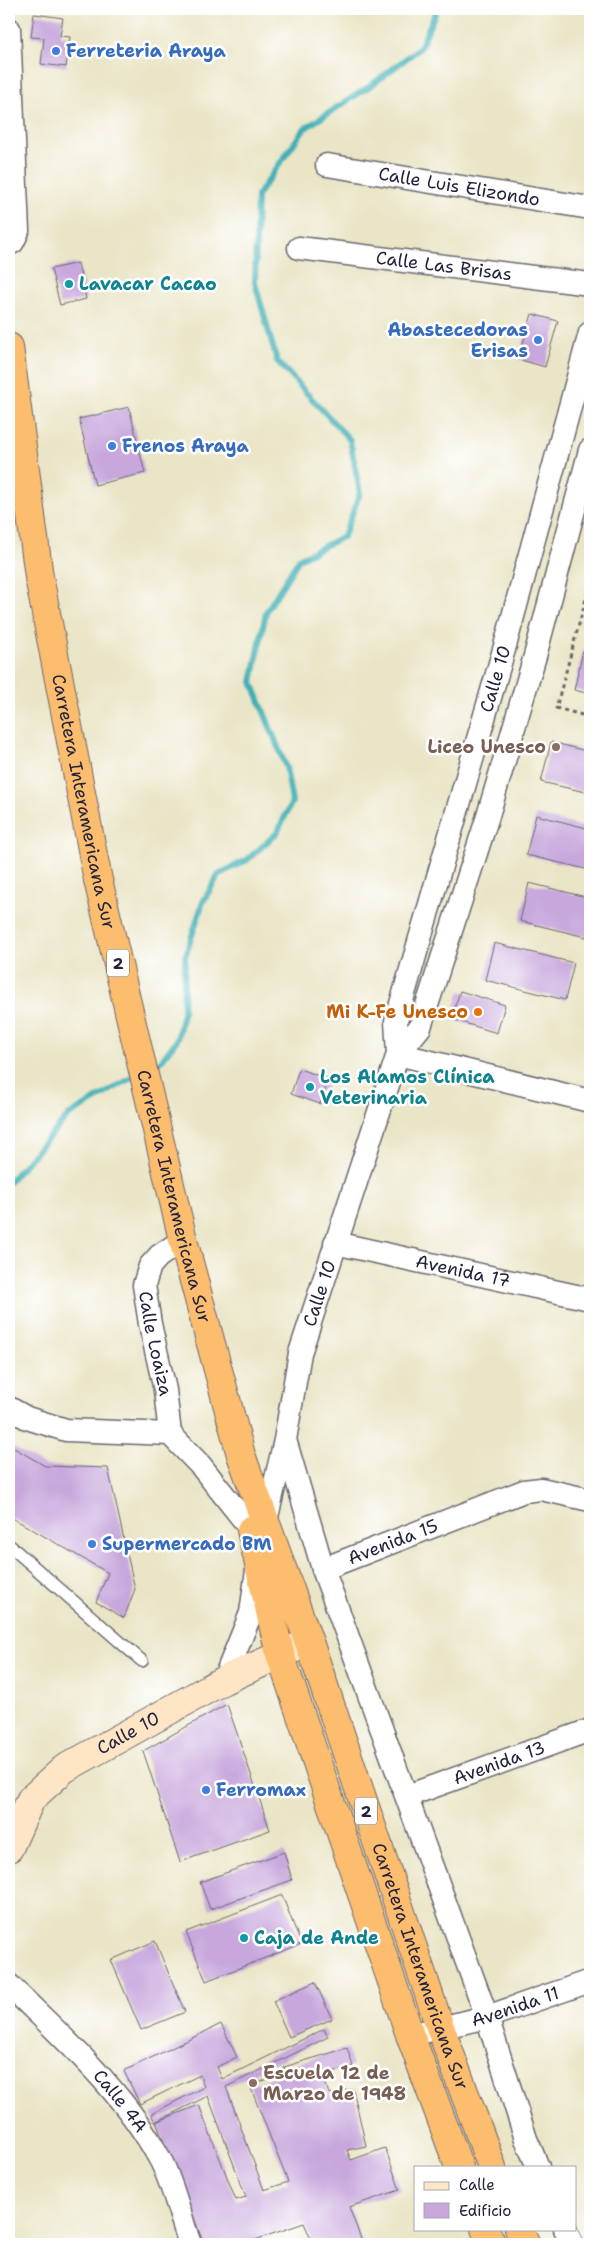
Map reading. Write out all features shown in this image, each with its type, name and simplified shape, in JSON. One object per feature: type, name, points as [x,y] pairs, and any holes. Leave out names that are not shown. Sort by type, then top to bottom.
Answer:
[{"type":"highway","name":"Carretera Interamericana Sur","points":[[9,347],[39,577],[98,880],[184,1240],[258,1525],[309,1642],[440,2027],[492,2166]]},
{"type":"highway","name":"Carretera Interamericana Sur","points":[[258,1525],[259,1559],[280,1654],[410,2035],[459,2166]]},
{"type":"highway","points":[[486,2230],[492,2244]]},
{"type":"highway","points":[[520,2230],[526,2244]]},
{"type":"street","points":[[9,29],[18,231],[9,244]]},
{"type":"street","name":"Calle Luis Elizondo","points":[[327,165],[590,208]]},
{"type":"street","name":"Calle Las Brisas","points":[[299,248],[590,284]]},
{"type":"street","name":"Calle 10","points":[[398,1054],[396,1021],[505,646],[590,333]]},
{"type":"street","name":"Calle 10","points":[[258,1525],[285,1440],[300,1353],[398,1054],[420,1028],[436,980],[487,819],[535,656],[590,450]]},
{"type":"street","points":[[398,1054],[590,1101]]},
{"type":"street","name":"Calle Loaiza","points":[[170,1434],[165,1390],[150,1324],[144,1285],[150,1266],[159,1256],[184,1240]]},
{"type":"street","name":"Avenida 17","points":[[335,1243],[590,1299]]},
{"type":"street","points":[[9,1408],[26,1418],[66,1430],[170,1434],[258,1525]]},
{"type":"street","name":"Avenida 15","points":[[285,1440],[323,1569],[524,1491],[541,1489],[590,1500]]},
{"type":"street","points":[[224,1680],[251,1613],[259,1559]]},
{"type":"street","points":[[323,1569],[487,2017],[526,2139],[538,2166]]},
{"type":"street","name":"Calle 10","points":[[9,1848],[31,1799],[64,1769],[224,1680],[309,1642]]},
{"type":"street","name":"Avenida 13","points":[[407,1796],[590,1730]]},
{"type":"street","name":"Avenida 11","points":[[410,2035],[487,2017],[590,1981]]},
{"type":"street","name":"Calle 4A","points":[[9,1986],[96,2070],[130,2112],[161,2162],[190,2244]]},
{"type":"street","points":[[565,2230],[572,2244]]},
{"type":"lane","points":[[9,1545],[142,1661]]},
{"type":"path","points":[[590,584],[556,708],[590,717]]},
{"type":"building","name":"Ferreteria Araya","points":[[34,14],[63,18],[60,36],[70,37],[66,67],[41,64],[44,38],[31,37]]},
{"type":"building","name":"Lavacar Cacao","points":[[78,263],[86,299],[60,305],[51,269]]},
{"type":"building","name":"Abastecedoras Erisas","points":[[532,314],[558,321],[545,367],[518,359]]},
{"type":"building","name":"Frenos Araya","points":[[129,407],[145,473],[95,485],[79,419]]},
{"type":"building","points":[[583,651],[590,653],[590,694],[574,690]]},
{"type":"building","points":[[551,742],[590,752],[590,793],[541,782]]},
{"type":"building","points":[[536,815],[590,829],[590,870],[526,855]]},
{"type":"building","points":[[529,883],[590,898],[590,938],[520,921]]},
{"type":"building","points":[[494,943],[574,963],[565,1000],[485,980]]},
{"type":"building","name":"Mi K-Fe Unesco","points":[[460,991],[505,1005],[497,1033],[451,1019]]},
{"type":"building","name":"Los Alamos Clínica Veterinaria","points":[[299,1069],[329,1079],[320,1104],[291,1094]]},
{"type":"building","name":"Supermercado BM","points":[[9,1445],[45,1466],[108,1468],[135,1589],[124,1618],[96,1602],[108,1573],[9,1516]]},
{"type":"building","name":"Ferromax","points":[[227,1704],[270,1830],[180,1862],[143,1751]]},
{"type":"building","points":[[284,1852],[292,1880],[210,1909],[200,1882]]},
{"type":"building","name":"Caja de Ande","points":[[282,1895],[301,1944],[206,1981],[186,1932]]},
{"type":"building","points":[[155,1941],[185,2012],[141,2030],[111,1960]]},
{"type":"building","points":[[315,1982],[332,2019],[289,2037],[273,2001]]},
{"type":"building","points":[[221,2024],[237,2057],[217,2067],[222,2079],[324,2029],[328,2037],[226,2087],[264,2190],[288,2182],[250,2086],[286,2072],[284,2067],[347,2048],[353,2066],[323,2075],[329,2094],[353,2089],[366,2146],[347,2150],[351,2160],[385,2148],[400,2190],[349,2207],[363,2244],[313,2244],[304,2223],[252,2241],[253,2244],[204,2244],[156,2122],[199,2105],[236,2200],[246,2197],[208,2096],[155,2122],[151,2114],[204,2087],[200,2075],[140,2104],[124,2071]]},
{"type":"waterway","points":[[149,1068],[161,1061],[177,1040],[183,1013],[185,957],[203,902],[219,874],[247,860],[277,833],[292,802],[286,767],[252,682],[266,612],[299,559],[344,536],[360,493],[350,440],[277,361],[255,283],[257,196],[304,129],[370,86],[420,48],[437,9]]},
{"type":"waterway","points":[[9,1182],[68,1116],[136,1075]]},
{"type":"place","name":"Ferreteria Araya","points":[[56,51]]},
{"type":"place","name":"Lavacar Cacao","points":[[69,284]]},
{"type":"place","name":"Abastecedoras Erisas","points":[[538,340]]},
{"type":"place","name":"Frenos Araya","points":[[112,446]]},
{"type":"place","name":"Liceo Unesco","points":[[556,747]]},
{"type":"place","name":"Mi K-Fe Unesco","points":[[478,1012]]},
{"type":"place","name":"Los Alamos Clínica Veterinaria","points":[[310,1087]]},
{"type":"place","name":"Supermercado BM","points":[[92,1544]]},
{"type":"place","name":"Ferromax","points":[[206,1790]]},
{"type":"place","name":"Caja de Ande","points":[[244,1938]]},
{"type":"place","name":"Escuela 12 de Marzo de 1948","points":[[253,2083]]}]
